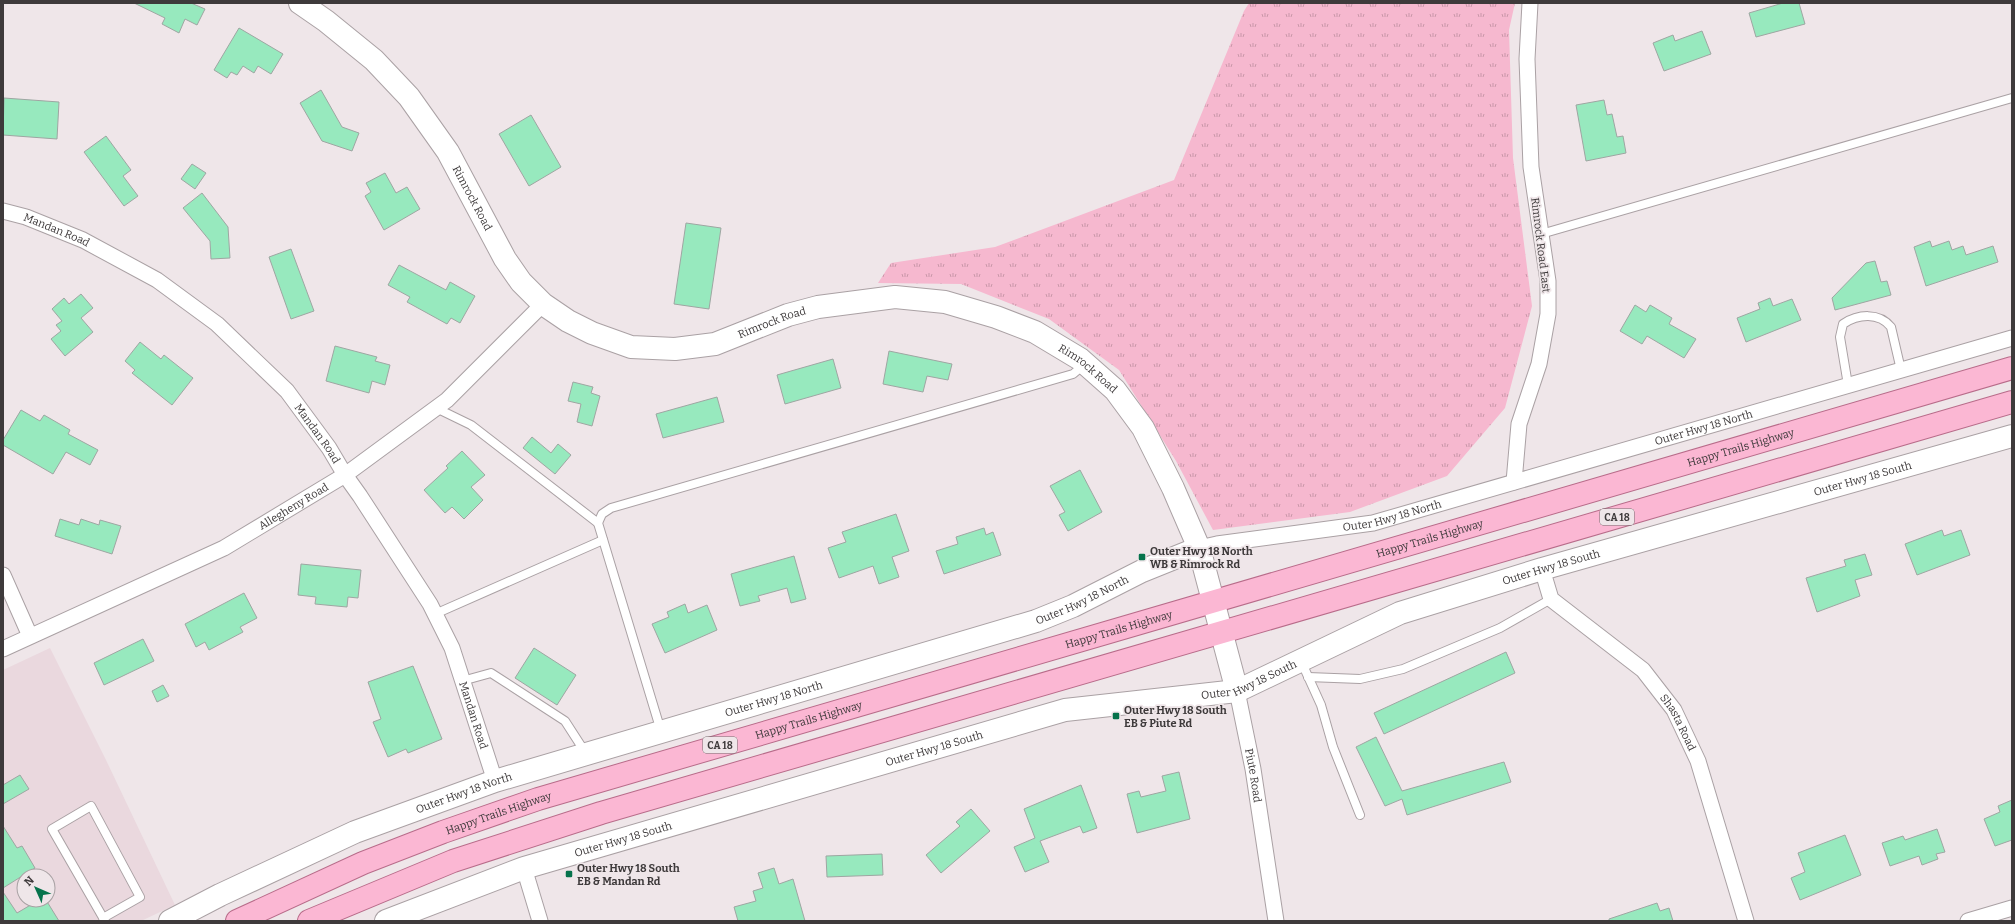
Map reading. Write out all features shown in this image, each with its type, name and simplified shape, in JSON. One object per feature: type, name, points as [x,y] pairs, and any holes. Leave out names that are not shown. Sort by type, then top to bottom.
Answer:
[{"type":"main road","name":"Happy Trails Highway","points":[[237,921],[363,863],[443,832],[538,799],[1213,600],[2012,368]]},
{"type":"main road","name":"CA 18","points":[[309,921],[453,861],[601,812],[2012,402]]},
{"type":"street","name":"Rimrock Road","points":[[300,3],[326,21],[374,60],[409,97],[448,152],[505,259],[521,282],[544,304],[568,321],[592,333],[631,347],[675,349],[715,344],[788,316],[818,307],[895,297],[945,302],[992,316],[1035,332],[1086,364],[1115,390],[1143,428],[1173,488],[1199,548],[1222,631]]},
{"type":"street","name":"Rimrock Road East","points":[[1514,482],[1519,424],[1539,364],[1548,314],[1548,281],[1531,167],[1527,59],[1533,4]]},
{"type":"street","name":"Mandan Road","points":[[3,210],[26,217],[97,247],[157,280],[217,324],[287,391],[329,448],[435,614],[452,648],[495,781]]},
{"type":"street","name":"Allegheny Road","points":[[3,649],[224,548],[345,475],[447,400],[544,304]]},
{"type":"street","name":"Outer Hwy 18 North","points":[[170,921],[220,895],[355,832],[495,781],[1036,621],[1073,606],[1142,571],[1199,548],[1217,544],[1373,523],[2012,338]]},
{"type":"street","name":"Outer Hwy 18 South","points":[[386,921],[524,868],[1065,710],[1237,691],[1305,669],[1400,613],[1542,570],[2012,436]]},
{"type":"street","points":[[1542,570],[1551,599]]},
{"type":"street","points":[[3,575],[30,636]]},
{"type":"street","name":"Shasta Road","points":[[1551,599],[1643,670],[1674,710],[1698,762],[1746,921]]},
{"type":"street","name":"Piute Road","points":[[1222,631],[1237,691],[1253,769],[1276,921]]},
{"type":"street","points":[[524,868],[540,921]]},
{"type":"street","points":[[1968,921],[2012,908]]},
{"type":"lane","points":[[1541,234],[2012,98]]},
{"type":"lane","points":[[1848,386],[1840,338],[1841,330],[1843,324],[1858,317],[1875,317],[1887,322],[1890,327],[1901,370]]},
{"type":"lane","points":[[598,523],[602,514],[611,508],[1073,374],[1086,364]]},
{"type":"lane","points":[[436,408],[471,426],[598,523],[662,732]]},
{"type":"lane","points":[[435,614],[603,540]]},
{"type":"lane","points":[[1305,669],[1360,679],[1403,669],[1500,628],[1551,599]]},
{"type":"lane","points":[[1305,669],[1321,705],[1333,747],[1360,815]]},
{"type":"lane","points":[[462,681],[491,673],[565,721],[586,755]]},
{"type":"lane","points":[[91,806],[140,897],[104,920],[52,828],[91,806]]},
{"type":"shaded area","points":[[50,648],[106,760],[175,905],[141,921],[3,921],[3,670]]},
{"type":"green space","points":[[1249,3],[1515,3],[1509,30],[1513,158],[1532,306],[1505,408],[1447,476],[1350,512],[1213,530],[1176,461],[1119,370],[1049,319],[961,284],[878,283],[891,263],[995,247],[1174,180],[1244,11]]},
{"type":"building","points":[[134,3],[191,3],[205,9],[197,25],[185,19],[179,33],[162,24],[165,18]]},
{"type":"building","points":[[1783,3],[1799,3],[1805,24],[1756,37],[1749,13]]},
{"type":"building","points":[[239,28],[283,54],[271,74],[258,66],[254,73],[243,66],[237,75],[231,72],[227,78],[214,70]]},
{"type":"building","points":[[1702,31],[1711,54],[1664,71],[1653,43],[1673,35],[1675,41]]},
{"type":"building","points":[[321,90],[342,127],[359,133],[352,151],[322,141],[300,103]]},
{"type":"building","points":[[4,98],[59,102],[57,139],[3,135]]},
{"type":"building","points":[[1604,100],[1607,115],[1612,114],[1617,137],[1623,136],[1626,153],[1586,161],[1576,105]]},
{"type":"building","points":[[531,115],[561,167],[529,186],[499,134]]},
{"type":"building","points":[[106,136],[131,170],[123,176],[138,196],[124,206],[84,152]]},
{"type":"building","points":[[192,164],[206,173],[195,189],[181,179]]},
{"type":"building","points":[[385,173],[396,193],[407,187],[420,209],[384,230],[365,196],[371,192],[366,183]]},
{"type":"building","points":[[202,193],[228,227],[230,258],[211,259],[210,241],[183,208]]},
{"type":"building","points":[[686,223],[721,228],[709,309],[674,304]]},
{"type":"building","points":[[1930,241],[1932,247],[1949,241],[1952,250],[1963,246],[1966,255],[1993,246],[1998,262],[1926,286],[1914,247]]},
{"type":"building","points":[[291,249],[314,311],[291,319],[269,257]]},
{"type":"building","points":[[1875,261],[1881,282],[1887,281],[1891,295],[1835,310],[1832,298],[1866,263]]},
{"type":"building","points":[[399,265],[446,290],[450,282],[475,296],[460,323],[451,318],[447,324],[407,302],[410,297],[388,285]]},
{"type":"building","points":[[81,294],[93,308],[81,318],[93,332],[65,356],[51,339],[61,331],[56,325],[62,321],[52,309],[64,298],[69,304]]},
{"type":"building","points":[[1770,298],[1773,306],[1792,299],[1801,320],[1746,342],[1737,318],[1760,309],[1758,303]]},
{"type":"building","points":[[1635,305],[1646,312],[1650,305],[1672,318],[1669,324],[1696,339],[1684,358],[1647,336],[1642,344],[1620,331]]},
{"type":"building","points":[[140,342],[161,359],[164,355],[193,378],[172,405],[132,373],[135,370],[125,361]]},
{"type":"building","points":[[335,346],[377,357],[375,361],[390,365],[385,385],[372,381],[369,393],[326,381]]},
{"type":"building","points":[[889,351],[952,364],[948,380],[927,376],[923,392],[883,384]]},
{"type":"building","points":[[833,359],[841,388],[785,404],[777,375]]},
{"type":"building","points":[[573,382],[593,387],[591,393],[600,396],[592,426],[577,422],[581,404],[568,401]]},
{"type":"building","points":[[717,397],[724,422],[663,438],[656,414]]},
{"type":"building","points":[[21,410],[40,421],[44,415],[70,430],[68,434],[98,450],[90,465],[66,452],[53,474],[3,445],[3,440]]},
{"type":"building","points":[[532,437],[551,453],[558,444],[571,455],[555,474],[523,448]]},
{"type":"building","points":[[462,451],[485,475],[471,487],[483,500],[464,519],[452,507],[445,513],[424,490],[448,468],[446,466]]},
{"type":"building","points":[[1080,470],[1102,512],[1068,531],[1059,515],[1065,512],[1050,486]]},
{"type":"building","points":[[896,514],[909,551],[892,557],[899,577],[879,584],[873,566],[839,578],[828,548],[846,542],[842,532]]},
{"type":"building","points":[[60,519],[79,525],[81,519],[99,525],[100,520],[121,526],[112,554],[55,536]]},
{"type":"building","points":[[984,528],[986,535],[993,532],[1001,555],[944,574],[936,551],[958,544],[956,537]]},
{"type":"building","points":[[1942,530],[1944,536],[1961,530],[1970,555],[1917,575],[1905,544]]},
{"type":"building","points":[[1865,554],[1872,575],[1855,580],[1860,596],[1817,612],[1806,578],[1846,566],[1844,560]]},
{"type":"building","points":[[794,556],[806,599],[791,603],[787,588],[758,596],[760,601],[740,606],[731,574]]},
{"type":"building","points":[[301,564],[361,570],[358,598],[348,597],[347,607],[315,604],[316,597],[298,595]]},
{"type":"building","points":[[244,593],[257,618],[240,627],[243,632],[209,650],[205,642],[196,647],[185,624]]},
{"type":"building","points":[[685,604],[688,613],[707,605],[717,630],[665,653],[652,624],[669,617],[667,612]]},
{"type":"building","points":[[143,639],[154,661],[104,685],[94,663]]},
{"type":"building","points":[[534,648],[576,675],[557,705],[515,678]]},
{"type":"building","points":[[1506,652],[1515,673],[1384,734],[1374,713]]},
{"type":"building","points":[[413,666],[442,739],[408,753],[406,749],[388,757],[373,722],[381,719],[368,682]]},
{"type":"building","points":[[163,685],[169,696],[157,702],[152,691]]},
{"type":"building","points":[[1376,737],[1402,791],[1504,762],[1511,782],[1407,815],[1402,799],[1385,806],[1356,747]]},
{"type":"building","points":[[1179,772],[1190,819],[1137,833],[1127,794],[1139,791],[1141,797],[1166,791],[1162,776]]},
{"type":"building","points":[[20,775],[29,789],[3,804],[3,785]]},
{"type":"building","points":[[1081,785],[1097,828],[1083,833],[1080,826],[1040,841],[1049,862],[1025,872],[1014,847],[1035,838],[1024,809]]},
{"type":"building","points":[[2012,800],[2012,840],[1995,846],[1984,819],[2000,812],[1998,806]]},
{"type":"building","points":[[971,809],[990,831],[941,873],[926,855],[960,826],[956,822]]},
{"type":"building","points":[[3,826],[17,848],[22,846],[35,868],[16,868],[16,880],[3,888]]},
{"type":"building","points":[[1937,829],[1945,852],[1936,854],[1938,859],[1922,865],[1919,856],[1890,866],[1882,843],[1903,836],[1905,840]]},
{"type":"building","points":[[1845,835],[1861,875],[1800,900],[1791,878],[1805,872],[1798,853]]},
{"type":"building","points":[[882,854],[883,875],[827,877],[826,856]]},
{"type":"building","points":[[774,868],[779,884],[793,879],[805,921],[738,921],[734,907],[756,901],[753,891],[763,888],[758,873]]},
{"type":"building","points":[[3,892],[17,913],[25,908],[51,908],[59,921],[3,921]]},
{"type":"building","points":[[1657,903],[1660,911],[1669,908],[1673,921],[1609,921],[1609,919]]},
{"type":"place","name":"Outer Hwy 18 North WB & Rimrock Rd","points":[[1142,557]]},
{"type":"place","name":"Outer Hwy 18 South EB & Piute Rd","points":[[1116,716]]},
{"type":"place","name":"Outer Hwy 18 South EB & Mandan Rd","points":[[569,874]]}]
